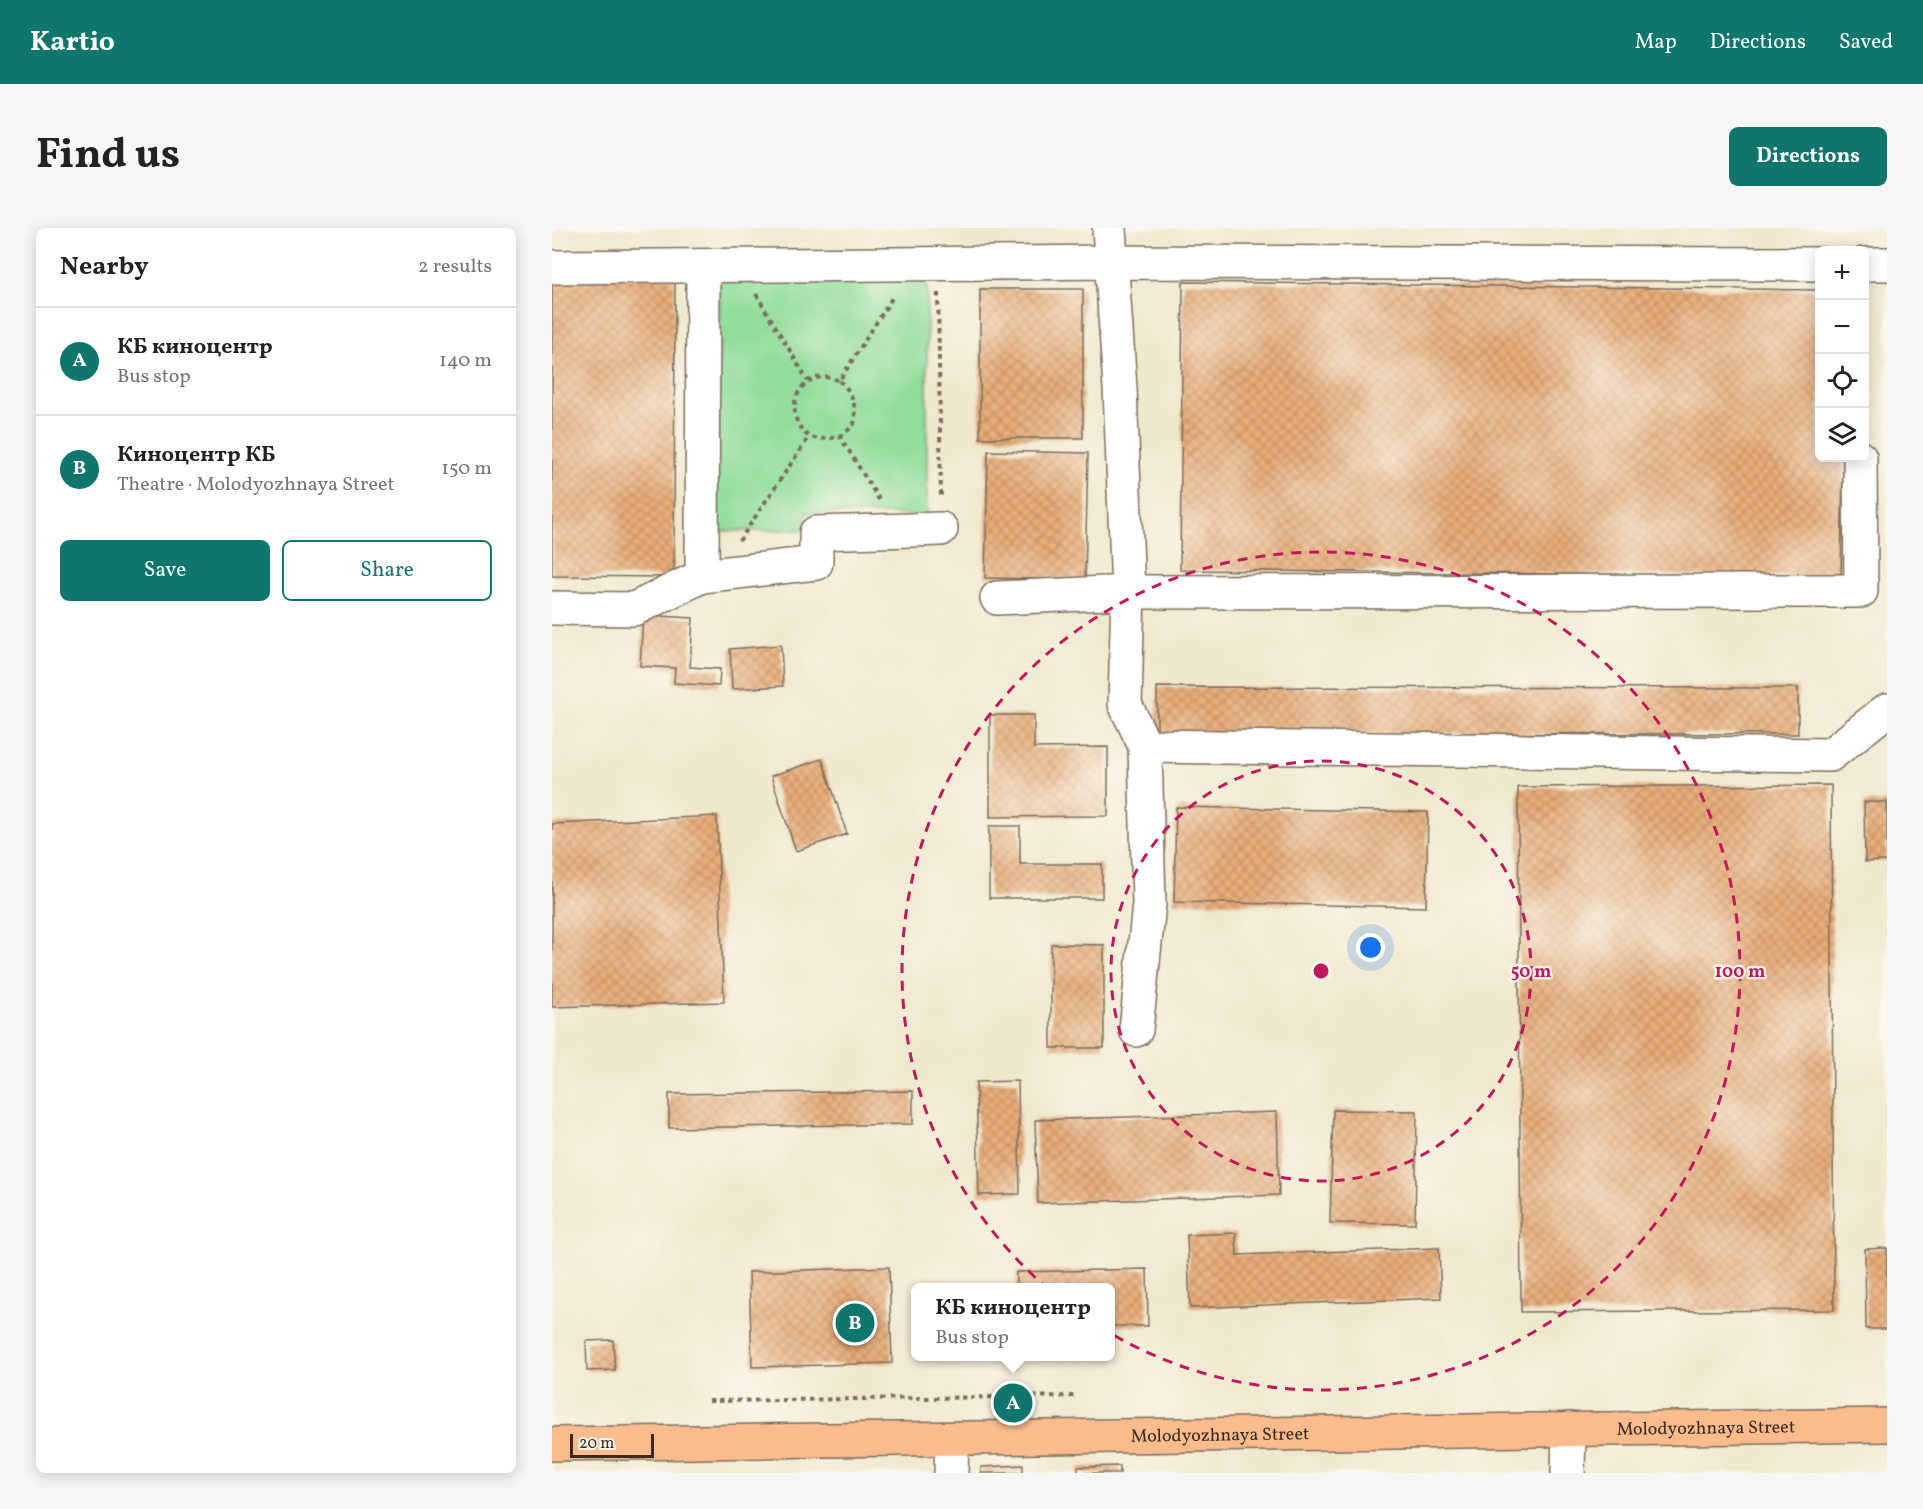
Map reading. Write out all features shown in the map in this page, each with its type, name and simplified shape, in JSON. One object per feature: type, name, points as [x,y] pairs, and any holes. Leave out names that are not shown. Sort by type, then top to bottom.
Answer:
[{"type":"main road","name":"Molodyozhnaya Street","points":[[552,1444],[1887,1425]]},
{"type":"street","points":[[1109,228],[1120,388],[1128,592],[1125,704],[1145,746],[1149,904],[1136,1030]]},
{"type":"street","points":[[552,267],[1110,262],[1815,264]]},
{"type":"street","points":[[1869,264],[1887,264]]},
{"type":"street","points":[[703,266],[710,575]]},
{"type":"street","points":[[997,598],[1128,592],[1862,591],[1860,462]]},
{"type":"street","points":[[552,608],[634,609],[710,575],[816,563],[816,533],[941,529]]},
{"type":"street","points":[[1145,746],[1830,755],[1887,710]]},
{"type":"street","points":[[1568,1473],[1569,1429]]},
{"type":"street","points":[[951,1473],[952,1440]]},
{"type":"path","points":[[839,381],[926,264]]},
{"type":"path","points":[[926,264],[941,529]]},
{"type":"path","points":[[739,265],[808,381]]},
{"type":"path","points":[[830,376],[839,381],[847,387],[856,413],[854,424],[839,435],[822,440],[808,436],[796,423],[794,408],[797,394],[808,381],[830,376]]},
{"type":"path","points":[[839,435],[899,531]]},
{"type":"path","points":[[710,575],[808,436]]},
{"type":"path","points":[[709,1401],[1074,1396]]},
{"type":"green space","points":[[720,279],[927,279],[927,515],[806,513],[805,530],[717,531]]},
{"type":"building","points":[[552,276],[675,277],[674,577],[552,576]]},
{"type":"building","points":[[1183,282],[1815,290],[1815,462],[1843,462],[1841,577],[1180,570]]},
{"type":"building","points":[[980,289],[1083,289],[1083,438],[980,438]]},
{"type":"building","points":[[988,451],[1088,453],[1085,580],[985,578]]},
{"type":"building","points":[[643,615],[693,618],[690,667],[720,669],[719,686],[674,683],[675,668],[640,666]]},
{"type":"building","points":[[781,645],[783,686],[732,689],[730,649]]},
{"type":"building","points":[[1157,687],[1798,688],[1798,734],[1157,733]]},
{"type":"building","points":[[990,715],[1034,715],[1034,748],[1108,747],[1108,816],[990,817]]},
{"type":"building","points":[[822,759],[847,834],[796,851],[771,776]]},
{"type":"building","points":[[1831,785],[1834,1310],[1521,1312],[1518,787]]},
{"type":"building","points":[[1864,802],[1887,802],[1887,861],[1865,862]]},
{"type":"building","points":[[1176,807],[1428,812],[1426,907],[1174,902]]},
{"type":"building","points":[[717,816],[724,1002],[552,1007],[552,824]]},
{"type":"building","points":[[989,826],[1020,826],[1020,864],[1102,864],[1102,898],[989,898]]},
{"type":"building","points":[[1051,944],[1104,945],[1104,1048],[1051,1048]]},
{"type":"building","points":[[1018,1081],[1020,1194],[979,1195],[976,1082]]},
{"type":"building","points":[[913,1091],[913,1124],[669,1128],[669,1094]]},
{"type":"building","points":[[1333,1110],[1417,1111],[1415,1224],[1330,1223]]},
{"type":"building","points":[[1277,1112],[1279,1195],[1038,1203],[1035,1120]]},
{"type":"building","points":[[1236,1233],[1237,1255],[1439,1248],[1441,1298],[1190,1308],[1187,1235]]},
{"type":"building","points":[[1887,1248],[1887,1329],[1866,1329],[1865,1249]]},
{"type":"building","points":[[889,1267],[892,1363],[752,1367],[749,1272]]},
{"type":"building","points":[[1147,1269],[1148,1326],[1115,1326],[1115,1283],[1016,1283],[1016,1272]]},
{"type":"building","points":[[613,1340],[615,1370],[587,1371],[586,1341]]},
{"type":"building","points":[[1023,1465],[1023,1473],[981,1473],[981,1467]]},
{"type":"building","points":[[1120,1466],[1120,1473],[1078,1473],[1078,1467]]},
{"type":"place","name":"Киноцентр КБ","points":[[855,1323]]},
{"type":"place","name":"КБ киноцентр","points":[[1013,1403]]}]
